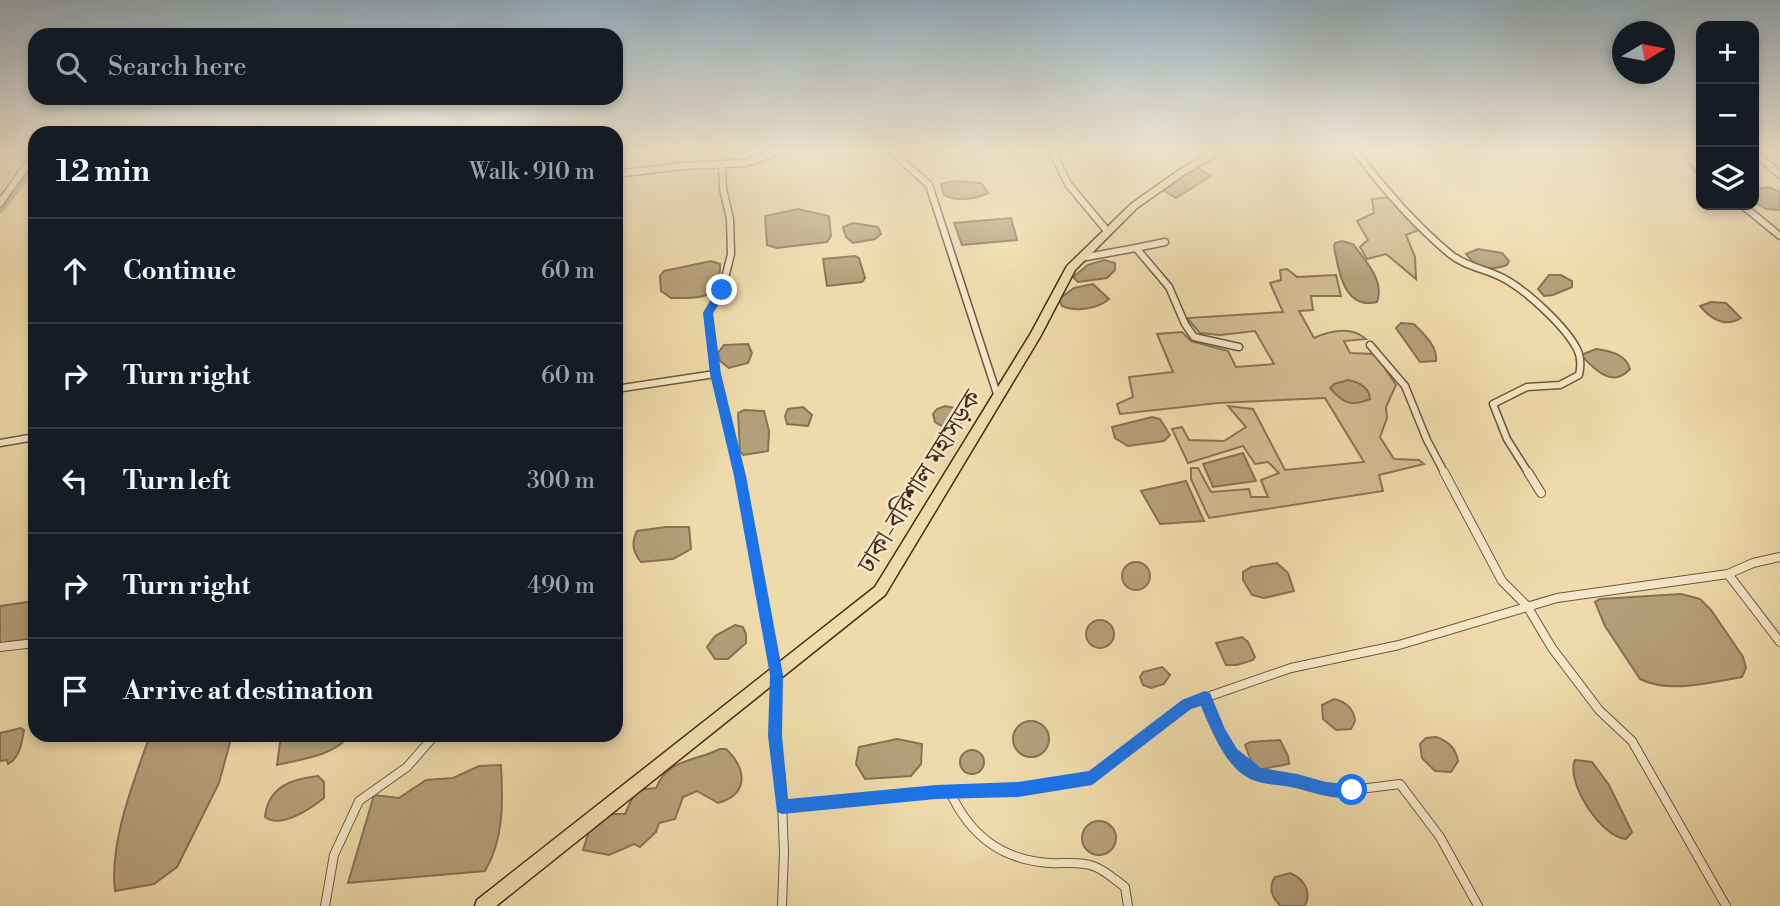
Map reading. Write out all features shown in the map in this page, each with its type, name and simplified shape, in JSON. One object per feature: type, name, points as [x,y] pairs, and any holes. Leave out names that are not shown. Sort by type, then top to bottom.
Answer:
[{"type":"highway","name":"ঢাকা-বরিশাল মহাসড়ক","points":[[483,906],[880,591],[998,397],[1071,268],[1152,193]]},
{"type":"street","points":[[724,193],[730,219],[731,254],[722,290],[708,313],[715,374],[740,476],[777,675],[775,736],[784,852],[782,906]]},
{"type":"street","points":[[932,193],[998,397]]},
{"type":"street","points":[[1075,193],[1108,232]]},
{"type":"street","points":[[1388,193],[1451,255],[1473,268],[1504,279],[1541,309],[1577,348],[1581,367],[1575,378],[1560,385],[1527,387],[1493,404],[1497,422],[1507,441],[1541,493]]},
{"type":"street","points":[[1748,210],[1780,236]]},
{"type":"street","points":[[1081,259],[1165,242]]},
{"type":"street","points":[[1136,248],[1169,287],[1185,324],[1195,337],[1239,347]]},
{"type":"street","points":[[1370,345],[1405,386],[1427,440],[1502,581],[1527,606],[1552,648],[1600,710],[1632,741],[1726,906]]},
{"type":"street","points":[[623,388],[715,374]]},
{"type":"street","points":[[0,443],[28,438]]},
{"type":"street","points":[[782,807],[950,792],[1018,790],[1092,778],[1186,704],[1291,668],[1399,645],[1557,598],[1728,574],[1753,563],[1780,557]]},
{"type":"street","points":[[1728,574],[1780,642]]},
{"type":"street","points":[[0,647],[28,644]]},
{"type":"street","points":[[1205,698],[1220,734],[1232,754],[1258,775],[1326,789],[1352,790],[1401,784],[1440,837],[1478,906]]},
{"type":"street","points":[[325,906],[334,855],[359,801],[407,767],[429,742]]},
{"type":"street","points":[[950,792],[959,813],[973,834],[995,848],[1035,861],[1094,866],[1125,887],[1128,906]]},
{"type":"shaded area","points":[[944,193],[987,193],[966,199]]},
{"type":"shaded area","points":[[1168,193],[1184,193],[1176,198]]},
{"type":"shaded area","points":[[1759,193],[1780,193],[1780,210],[1766,209],[1759,205]]},
{"type":"shaded area","points":[[1391,197],[1421,229],[1406,235],[1415,257],[1416,279],[1386,254],[1367,259],[1360,247],[1368,240],[1357,221],[1374,213],[1372,199]]},
{"type":"shaded area","points":[[798,209],[829,216],[831,236],[827,242],[777,248],[767,245],[765,216]]},
{"type":"shaded area","points":[[1011,218],[1017,240],[962,245],[954,223]]},
{"type":"shaded area","points":[[853,223],[878,227],[881,234],[875,239],[853,243],[846,237],[843,227]]},
{"type":"shaded area","points":[[1342,241],[1353,244],[1368,264],[1378,286],[1377,302],[1357,300],[1345,286],[1334,246]]},
{"type":"shaded area","points":[[1478,249],[1502,253],[1509,261],[1507,265],[1495,268],[1479,266],[1466,254]]},
{"type":"shaded area","points":[[855,256],[859,258],[865,278],[862,282],[827,286],[823,259]]},
{"type":"shaded area","points":[[1104,260],[1115,263],[1115,270],[1107,278],[1078,282],[1073,277],[1088,265]]},
{"type":"shaded area","points":[[711,261],[720,264],[719,276],[713,291],[708,294],[692,298],[671,298],[661,291],[660,276],[664,271]]},
{"type":"shaded area","points":[[1287,269],[1297,277],[1336,275],[1341,296],[1311,296],[1313,310],[1299,311],[1314,338],[1327,333],[1347,331],[1366,339],[1344,341],[1350,353],[1375,354],[1396,385],[1386,407],[1387,418],[1380,437],[1394,459],[1419,460],[1424,464],[1379,475],[1383,491],[1209,518],[1191,479],[1191,468],[1198,468],[1211,492],[1249,489],[1251,497],[1268,497],[1261,480],[1279,473],[1268,462],[1255,464],[1243,446],[1188,463],[1172,429],[1182,427],[1189,440],[1224,441],[1246,427],[1228,406],[1253,409],[1285,470],[1364,462],[1325,398],[1218,403],[1120,414],[1117,404],[1133,397],[1129,377],[1173,372],[1157,334],[1182,332],[1191,341],[1228,351],[1236,367],[1274,364],[1255,331],[1220,335],[1200,333],[1187,318],[1283,312],[1270,283],[1281,280],[1280,270]]},
{"type":"shaded area","points":[[1549,275],[1561,275],[1572,281],[1572,287],[1544,296],[1538,289]]},
{"type":"shaded area","points":[[1093,284],[1109,299],[1086,309],[1062,306],[1059,299],[1074,288]]},
{"type":"shaded area","points":[[1711,302],[1726,303],[1741,318],[1729,322],[1719,321],[1700,306]]},
{"type":"shaded area","points":[[1401,323],[1414,324],[1422,332],[1433,346],[1436,361],[1420,362],[1396,328]]},
{"type":"shaded area","points":[[748,344],[752,353],[748,363],[729,368],[720,361],[718,353],[724,345]]},
{"type":"shaded area","points":[[1596,349],[1621,357],[1630,369],[1617,377],[1604,375],[1581,355]]},
{"type":"shaded area","points":[[1348,380],[1363,386],[1370,399],[1358,403],[1348,402],[1330,388]]},
{"type":"shaded area","points":[[945,406],[960,409],[963,413],[960,426],[947,429],[935,422],[933,414]]},
{"type":"shaded area","points":[[803,407],[812,415],[808,426],[787,424],[785,416],[788,409]]},
{"type":"shaded area","points":[[744,410],[764,411],[769,431],[768,451],[743,455],[740,451],[738,413]]},
{"type":"shaded area","points":[[1152,417],[1160,419],[1170,435],[1164,441],[1128,446],[1115,438],[1112,427]]},
{"type":"shaded area","points":[[1243,453],[1256,481],[1213,487],[1203,464]]},
{"type":"shaded area","points":[[1186,481],[1204,521],[1160,524],[1141,491]]},
{"type":"shaded area","points":[[689,527],[691,549],[673,559],[641,562],[634,547],[637,531]]},
{"type":"shaded area","points":[[1136,562],[1146,566],[1150,576],[1146,586],[1136,590],[1126,586],[1122,576],[1126,566]]},
{"type":"shaded area","points":[[1277,563],[1288,573],[1294,591],[1264,598],[1252,595],[1243,580],[1243,572],[1251,567]]},
{"type":"shaded area","points":[[1681,594],[1700,599],[1711,610],[1743,657],[1746,668],[1742,677],[1677,686],[1664,686],[1640,679],[1605,626],[1595,602],[1600,599]]},
{"type":"shaded area","points":[[28,602],[28,639],[0,643],[0,606]]},
{"type":"shaded area","points":[[1100,620],[1110,624],[1114,634],[1110,644],[1100,648],[1090,644],[1086,634],[1090,624]]},
{"type":"shaded area","points":[[735,625],[743,627],[746,643],[728,659],[715,659],[707,647],[715,636]]},
{"type":"shaded area","points":[[1242,637],[1248,642],[1255,657],[1237,665],[1226,665],[1216,643]]},
{"type":"shaded area","points":[[1162,667],[1170,675],[1164,684],[1151,688],[1143,685],[1140,677],[1143,672]]},
{"type":"shaded area","points":[[1334,699],[1346,704],[1351,710],[1355,721],[1351,729],[1336,730],[1323,719],[1322,705]]},
{"type":"shaded area","points":[[1031,721],[1044,726],[1049,739],[1044,752],[1031,757],[1018,752],[1013,739],[1018,726]]},
{"type":"shaded area","points":[[21,728],[24,730],[22,740],[15,758],[8,764],[7,760],[0,761],[0,733]]},
{"type":"shaded area","points":[[1436,737],[1448,743],[1455,752],[1458,761],[1451,772],[1435,771],[1422,758],[1420,744],[1426,738]]},
{"type":"shaded area","points":[[897,739],[922,744],[921,764],[911,776],[865,779],[856,764],[859,747]]},
{"type":"shaded area","points":[[1280,740],[1289,764],[1257,770],[1254,768],[1245,745],[1250,742]]},
{"type":"shaded area","points":[[148,742],[230,742],[219,783],[177,867],[154,884],[115,891],[114,872],[119,832]]},
{"type":"shaded area","points":[[280,742],[343,742],[326,752],[277,765]]},
{"type":"shaded area","points":[[726,749],[733,757],[741,773],[740,787],[735,794],[718,803],[697,791],[683,797],[675,819],[659,823],[656,832],[640,847],[634,844],[609,855],[583,850],[591,825],[613,814],[625,814],[636,790],[656,788],[661,778],[675,766]]},
{"type":"shaded area","points":[[972,750],[981,753],[984,762],[981,771],[972,774],[963,771],[960,762],[963,753]]},
{"type":"shaded area","points":[[1575,760],[1592,762],[1609,785],[1632,832],[1626,839],[1606,829],[1588,807],[1575,781]]},
{"type":"shaded area","points":[[501,765],[502,806],[499,833],[485,871],[348,883],[374,795],[399,798],[426,780],[453,778],[479,766]]},
{"type":"shaded area","points":[[318,776],[324,782],[324,798],[287,819],[279,821],[265,817],[271,798],[282,786],[299,779]]},
{"type":"shaded area","points":[[1099,821],[1111,826],[1116,838],[1111,850],[1099,855],[1087,850],[1082,838],[1087,826]]},
{"type":"shaded area","points":[[1290,873],[1305,886],[1308,895],[1305,906],[1281,906],[1273,896],[1271,889],[1275,877]]},
{"type":"waterway","points":[[0,209],[13,193]]},
{"type":"route","points":[[722,290],[708,313],[715,374],[740,476],[777,675],[775,736],[782,807],[936,792],[1018,790],[1092,778],[1186,704],[1205,698],[1220,734],[1232,754],[1258,775],[1326,789],[1352,790]]}]
